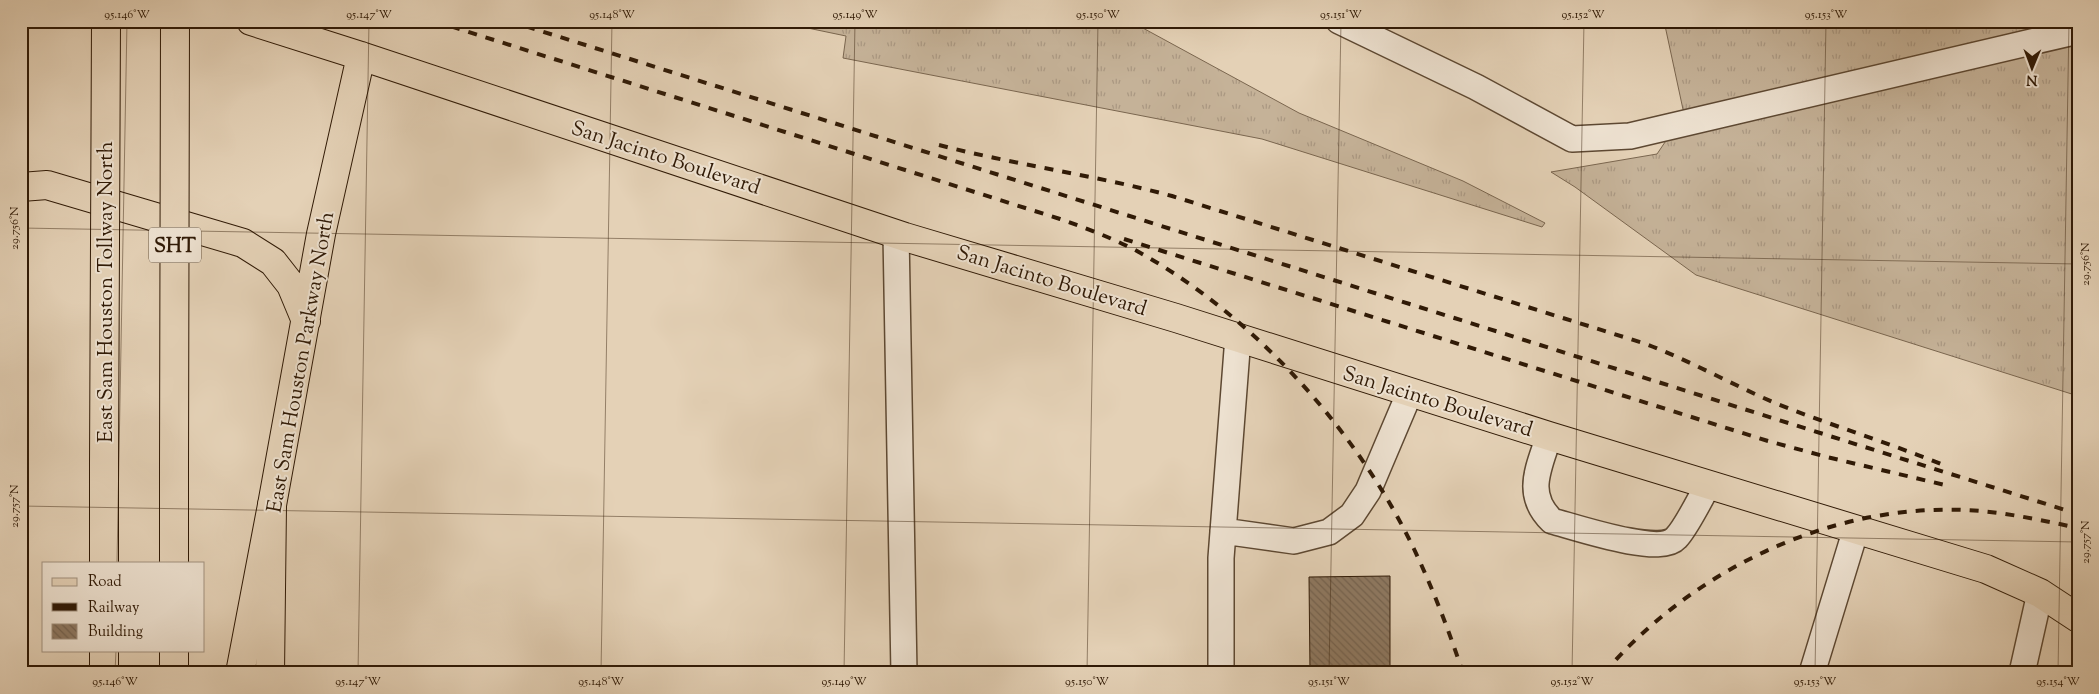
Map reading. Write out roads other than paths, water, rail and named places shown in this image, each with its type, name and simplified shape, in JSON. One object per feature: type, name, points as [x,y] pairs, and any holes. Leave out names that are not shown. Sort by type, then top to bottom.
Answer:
[{"type":"main road","name":"East Sam Houston Tollway North","points":[[104,562],[106,21]]},
{"type":"main road","name":"SHT","points":[[174,562],[175,21]]},
{"type":"main road","name":"San Jacinto Boulevard","points":[[251,21],[896,234],[1238,337],[1549,436],[1986,569],[2040,593],[2078,618]]},
{"type":"main road","name":"East Sam Houston Parkway North","points":[[270,673],[272,505],[321,234],[361,56]]},
{"type":"main road","points":[[21,186],[47,185],[243,243],[273,262],[291,285],[306,321]]},
{"type":"main road","points":[[240,673],[272,505]]},
{"type":"main road","points":[[104,652],[104,673]]},
{"type":"main road","points":[[174,652],[174,673]]},
{"type":"street","points":[[1339,21],[1476,87],[1572,138],[1630,136],[2078,31]]},
{"type":"street","points":[[896,234],[904,673]]},
{"type":"street","points":[[1221,673],[1222,531],[1238,337]]},
{"type":"street","points":[[1222,531],[1294,541],[1329,532],[1352,514],[1368,492],[1410,392]]},
{"type":"street","points":[[1549,436],[1536,476],[1536,499],[1542,511],[1552,521],[1646,544],[1665,544],[1676,539],[1708,485]]},
{"type":"street","points":[[1812,673],[1856,529]]},
{"type":"street","points":[[2022,673],[2040,593]]},
{"type":"railway","points":[[434,21],[1060,219],[1128,246],[1180,277],[1261,342],[1298,379],[1332,419],[1363,461],[1414,549],[1428,579],[1463,673]]},
{"type":"railway","points":[[509,21],[2078,514]]},
{"type":"railway","points":[[939,145],[1172,196],[1643,343],[1775,403],[1946,466]]},
{"type":"railway","points":[[1124,239],[1768,441],[1949,486]]},
{"type":"railway","points":[[1604,673],[1641,635],[1681,601],[1726,572],[1773,548],[1823,529],[1875,516],[1928,510],[1993,512],[2078,528]]}]
